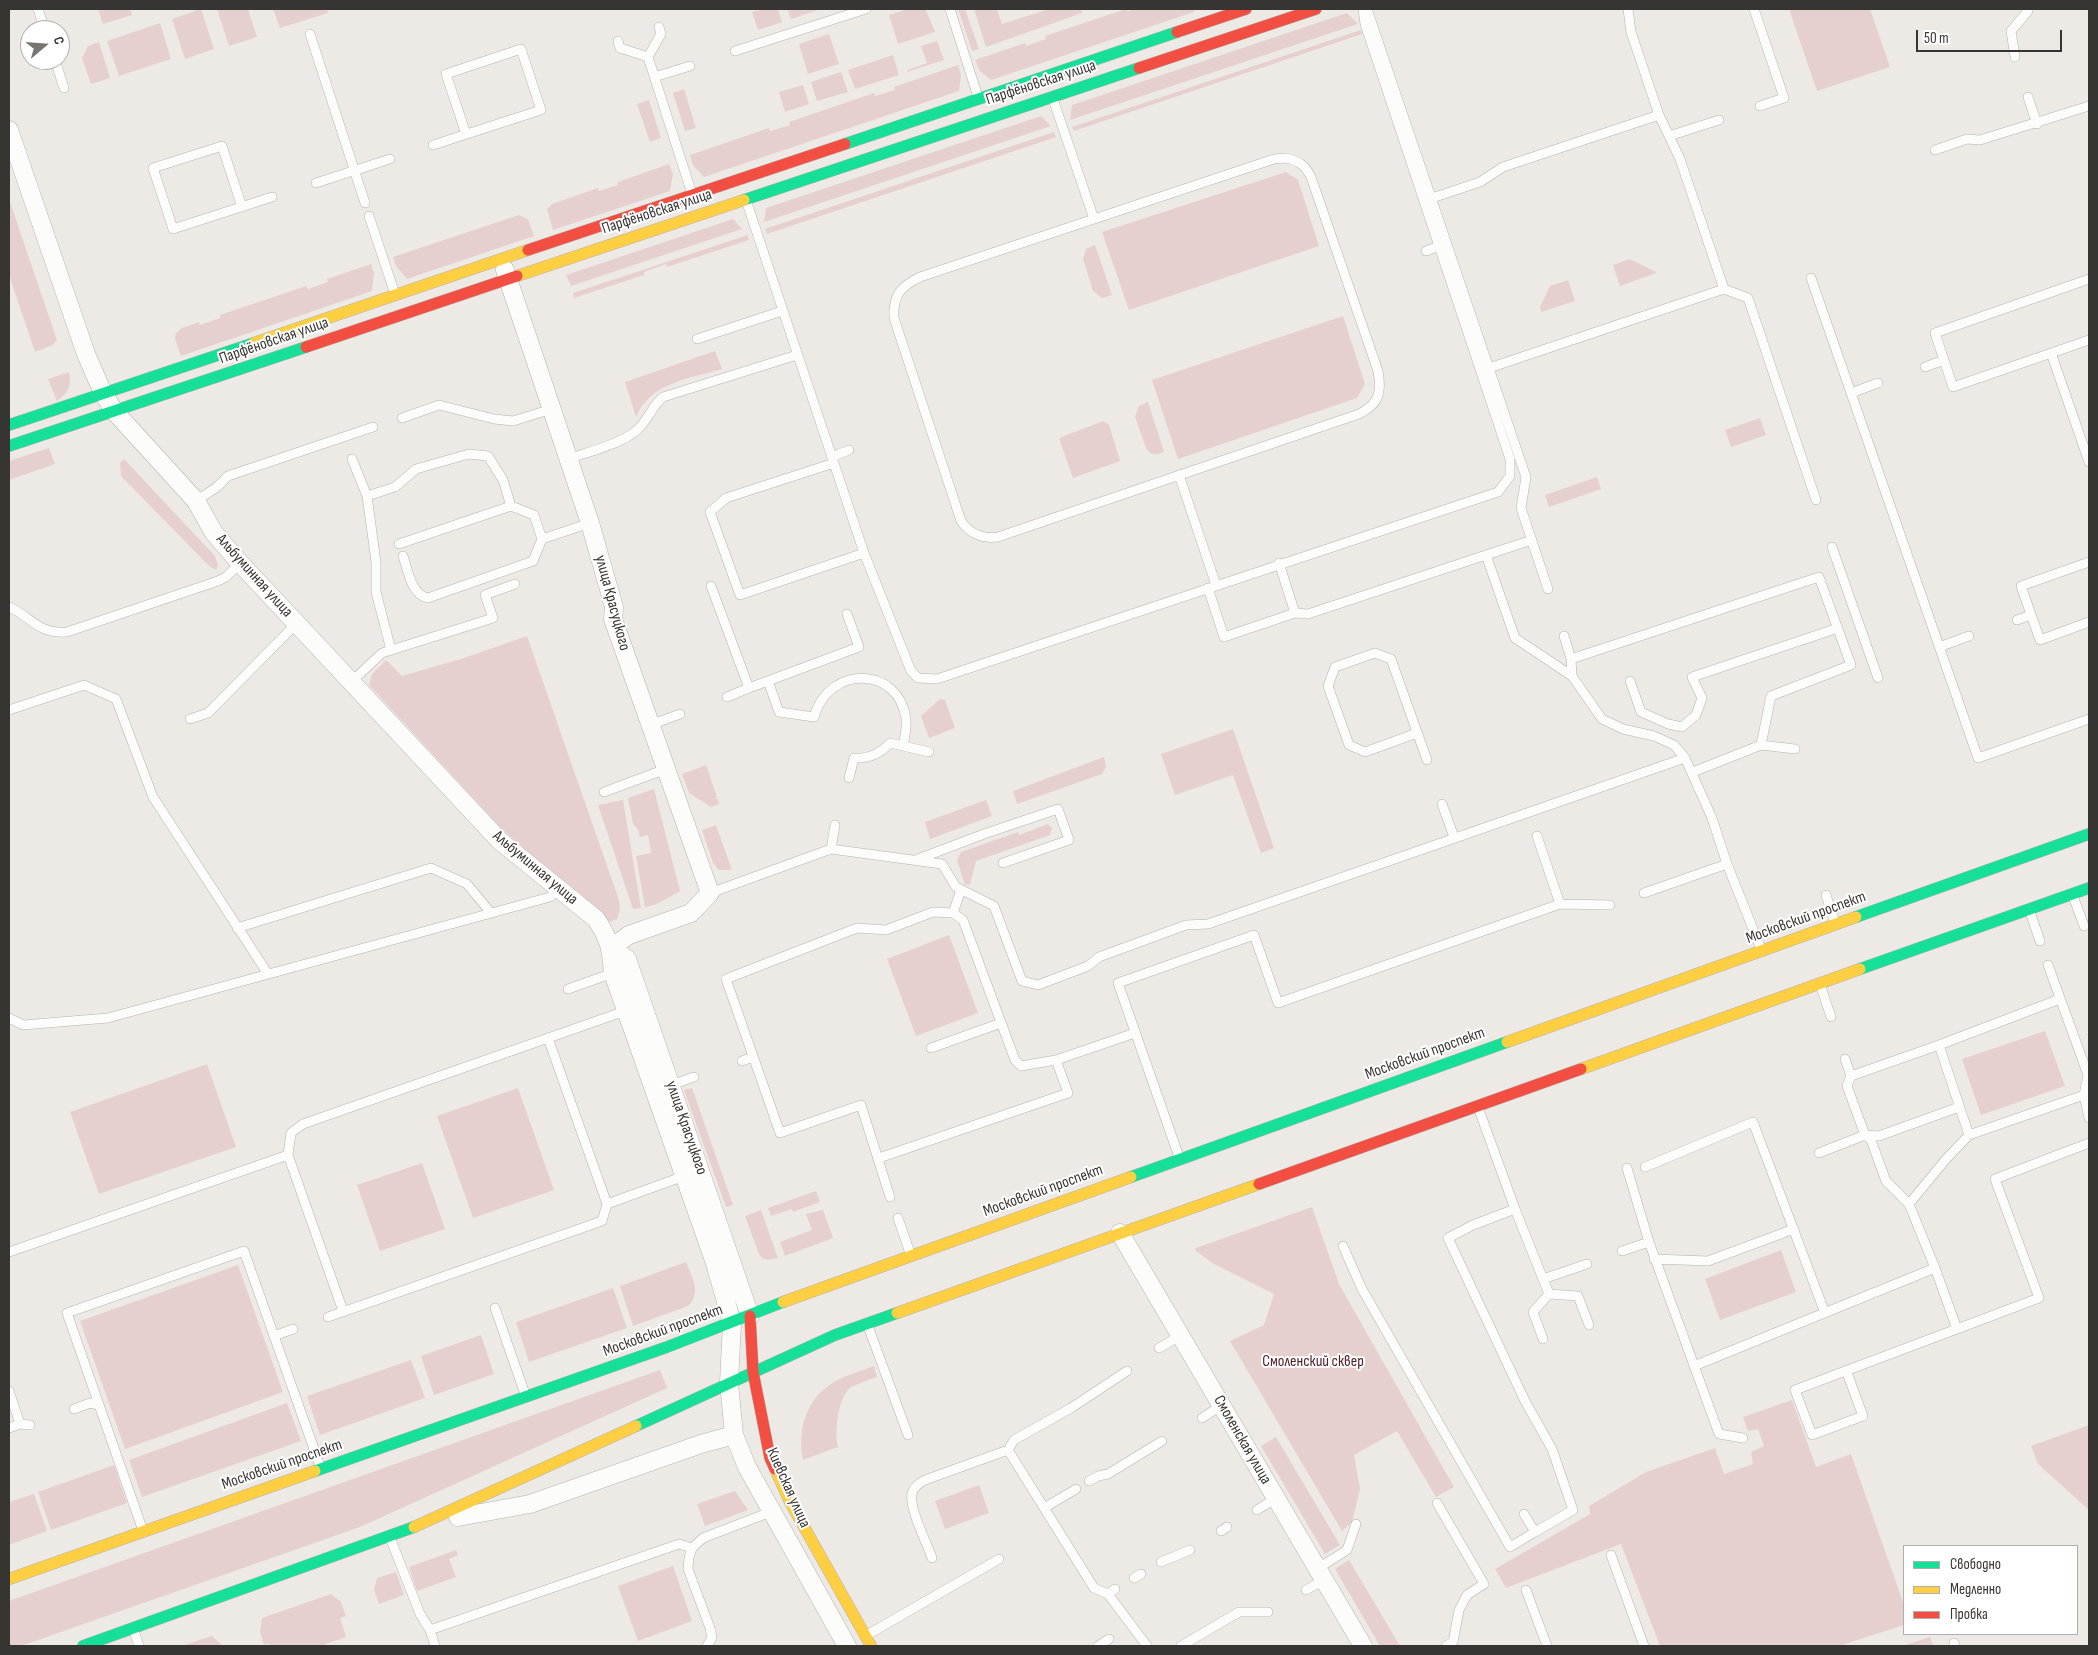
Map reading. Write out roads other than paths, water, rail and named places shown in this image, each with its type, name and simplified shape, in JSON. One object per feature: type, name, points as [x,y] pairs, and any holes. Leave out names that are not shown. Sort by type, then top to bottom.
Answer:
[{"type":"main road","name":"Парфёновская улица","points":[[9,446],[508,280],[696,205],[1049,87],[1216,26],[1246,9]]},
{"type":"main road","name":"Парфёновская улица","points":[[9,425],[501,259],[696,205],[1049,87],[1216,26],[1316,9]]},
{"type":"main road","name":"Московский проспект","points":[[9,1579],[732,1324],[911,1255],[2089,834]]},
{"type":"main road","points":[[83,1646],[426,1523],[835,1335],[2089,888]]},
{"type":"main road","name":"Киевская улица","points":[[750,1316],[753,1372],[770,1458],[857,1643]]},
{"type":"street","name":"Альбуминная улица","points":[[9,130],[86,354],[103,393],[114,411],[196,501],[214,533],[240,563],[500,841],[596,919],[605,932],[611,948]]},
{"type":"street","name":"улица Красуцкого","points":[[501,259],[590,523],[614,607],[613,619],[710,893]]},
{"type":"street","points":[[611,948],[629,935],[691,913],[710,893]]},
{"type":"street","name":"улица Красуцкого","points":[[611,948],[613,973],[626,1010],[750,1316]]},
{"type":"street","name":"улица Красуцкого","points":[[611,948],[627,959],[671,1086],[732,1324]]},
{"type":"street","name":"Смоленская улица","points":[[1120,1233],[1363,1646]]},
{"type":"street","name":"Киевская улица","points":[[732,1324],[729,1383],[734,1435],[747,1467],[772,1512],[857,1643]]},
{"type":"street","points":[[426,1523],[530,1504],[702,1444],[734,1435]]},
{"type":"lane","points":[[735,51],[866,9]]},
{"type":"lane","points":[[950,9],[982,109]]},
{"type":"lane","points":[[742,189],[864,554],[911,671],[918,678],[937,679],[1279,563],[1498,492],[1510,476],[1510,459],[1367,30],[1364,9]]},
{"type":"lane","points":[[1368,9],[1526,477],[1521,508],[1548,589]]},
{"type":"lane","points":[[1628,9],[1631,32],[1659,115],[1680,158],[1724,289]]},
{"type":"lane","points":[[1754,9],[1784,98],[1760,106]]},
{"type":"lane","points":[[2015,57],[2011,31],[2030,9]]},
{"type":"lane","points":[[659,27],[661,34],[648,57],[696,205]]},
{"type":"lane","points":[[310,34],[365,203]]},
{"type":"lane","points":[[618,40],[620,48],[648,57]]},
{"type":"lane","points":[[433,145],[541,110],[521,49],[446,74],[466,134]]},
{"type":"lane","points":[[654,77],[690,66]]},
{"type":"lane","points":[[58,70],[64,88]]},
{"type":"lane","points":[[1049,87],[1094,219]]},
{"type":"lane","points":[[2028,97],[2037,124]]},
{"type":"lane","points":[[1936,150],[1967,139],[1980,140],[2037,124],[2089,106]]},
{"type":"lane","points":[[1432,198],[1480,182],[1503,167],[1659,115]]},
{"type":"lane","points":[[1669,136],[1718,120]]},
{"type":"lane","points":[[242,207],[222,146],[153,168],[173,229],[242,207],[272,197]]},
{"type":"lane","points":[[1286,158],[1296,160],[1306,167],[1311,177],[1378,371],[1381,387],[1377,400],[1370,408],[1359,414],[1179,475],[998,537],[987,538],[967,530],[961,521],[894,318],[894,306],[898,294],[906,284],[920,277],[1274,159],[1286,158]]},
{"type":"lane","points":[[316,183],[390,159]]},
{"type":"lane","points":[[369,216],[395,294]]},
{"type":"lane","points":[[1426,251],[1439,246]]},
{"type":"lane","points":[[1811,278],[1978,758],[2089,719]]},
{"type":"lane","points":[[2089,279],[1935,333],[1953,387],[2089,340]]},
{"type":"lane","points":[[1489,368],[1724,289],[1748,298],[1816,500]]},
{"type":"lane","points":[[698,339],[782,311]]},
{"type":"lane","points":[[2051,353],[2089,462]]},
{"type":"lane","points":[[568,459],[629,436],[638,429],[654,405],[663,397],[797,355]]},
{"type":"lane","points":[[1925,367],[1944,360]]},
{"type":"lane","points":[[1850,392],[1878,383]]},
{"type":"lane","points":[[402,418],[439,405],[513,421],[552,409]]},
{"type":"lane","points":[[196,501],[217,487],[228,476],[373,427]]},
{"type":"lane","points":[[849,450],[833,460],[726,498],[710,512],[740,595],[864,554]]},
{"type":"lane","points":[[366,496],[395,487],[416,469],[469,454],[488,456],[503,480],[511,506]]},
{"type":"lane","points":[[352,460],[366,496],[376,562],[376,592],[391,650]]},
{"type":"lane","points":[[1179,475],[1212,586],[1224,637],[1295,613],[1308,614],[1532,540]]},
{"type":"lane","points":[[399,544],[511,506],[534,515],[542,538],[532,561],[428,598],[416,592],[404,556]]},
{"type":"lane","points":[[542,538],[590,523]]},
{"type":"lane","points":[[1832,547],[1878,678]]},
{"type":"lane","points":[[1486,555],[1515,638],[1572,676],[1602,719],[1622,729],[1654,736],[1674,745],[1685,758],[1693,772],[1712,818],[1727,864],[1762,951]]},
{"type":"lane","points":[[2089,562],[2021,586],[2040,640],[2089,622]]},
{"type":"lane","points":[[9,606],[44,630],[55,633],[67,632],[218,581],[233,572],[240,563]]},
{"type":"lane","points":[[1279,563],[1295,613]]},
{"type":"lane","points":[[1571,659],[1819,577],[1851,666],[1771,696],[1761,745]]},
{"type":"lane","points":[[351,682],[382,653],[493,618],[485,595],[515,584]]},
{"type":"lane","points":[[711,586],[749,688]]},
{"type":"lane","points":[[727,697],[859,647],[847,614]]},
{"type":"lane","points":[[2017,620],[2031,615]]},
{"type":"lane","points":[[190,719],[208,713],[297,624]]},
{"type":"lane","points":[[1630,681],[1642,712],[1668,724],[1682,727],[1696,714],[1702,698],[1692,677],[1838,628]]},
{"type":"lane","points":[[1564,636],[1571,659],[1572,676]]},
{"type":"lane","points":[[1939,647],[1969,636]]},
{"type":"lane","points":[[1417,733],[1365,752],[1349,745],[1328,686],[1335,667],[1375,654],[1391,659],[1427,760]]},
{"type":"lane","points":[[768,681],[779,712],[814,717],[823,697],[840,683],[862,678],[883,684],[899,700],[904,710],[906,720],[903,746]]},
{"type":"lane","points":[[9,710],[84,684],[116,699],[153,797],[268,974]]},
{"type":"lane","points":[[650,725],[680,714]]},
{"type":"lane","points":[[849,778],[854,758],[863,759],[872,756],[883,750],[890,743],[929,752]]},
{"type":"lane","points":[[1693,772],[1761,745],[1795,749]]},
{"type":"lane","points":[[710,893],[832,849],[942,864],[956,887],[994,906],[1022,981],[1038,985],[1088,966],[1098,957],[1177,928],[1186,925],[1208,924],[1685,758]]},
{"type":"lane","points":[[604,792],[666,769]]},
{"type":"lane","points":[[1442,804],[1454,837]]},
{"type":"lane","points":[[917,860],[984,834],[1058,809],[1069,840],[1003,863]]},
{"type":"lane","points":[[832,849],[835,825]]},
{"type":"lane","points":[[1537,836],[1560,904]]},
{"type":"lane","points":[[1644,893],[1727,864]]},
{"type":"lane","points":[[238,928],[431,868],[467,884],[490,913]]},
{"type":"lane","points":[[9,1018],[23,1025],[108,1018],[550,897],[558,888]]},
{"type":"lane","points":[[953,914],[961,890]]},
{"type":"lane","points":[[2072,894],[2084,926]]},
{"type":"lane","points":[[1826,895],[1836,924]]},
{"type":"lane","points":[[1180,1159],[1118,983],[1254,935],[1278,1003],[1560,904],[1610,905]]},
{"type":"lane","points":[[2029,910],[2040,942]]},
{"type":"lane","points":[[890,1197],[879,1158],[860,1105],[780,1133],[726,979],[857,928],[886,930],[933,912],[953,914],[964,920],[1015,1060],[1021,1066],[1056,1060],[1135,1033]]},
{"type":"lane","points":[[2048,965],[2089,1075],[2084,1095],[2089,1118]]},
{"type":"lane","points":[[568,989],[613,973]]},
{"type":"lane","points":[[1820,984],[1831,1017]]},
{"type":"lane","points":[[1851,1076],[2060,999]]},
{"type":"lane","points":[[343,1312],[288,1154],[291,1133],[303,1124],[643,1005]]},
{"type":"lane","points":[[932,1048],[1001,1023]]},
{"type":"lane","points":[[328,1317],[478,1268],[602,1220],[607,1204],[548,1038]]},
{"type":"lane","points":[[1939,1045],[1969,1136]]},
{"type":"lane","points":[[742,1061],[753,1057]]},
{"type":"lane","points":[[1845,1059],[1851,1076],[1847,1086],[1865,1135],[1871,1140],[1886,1181],[1909,1204],[1957,1329]]},
{"type":"lane","points":[[879,1158],[1068,1093],[1056,1060]]},
{"type":"lane","points":[[671,1086],[694,1077]]},
{"type":"lane","points":[[1909,1204],[1947,1158],[1969,1136],[2084,1095]]},
{"type":"lane","points":[[1478,1106],[1515,1209],[1549,1294]]},
{"type":"lane","points":[[1819,1153],[1865,1135],[1879,1136],[1959,1107]]},
{"type":"lane","points":[[1645,1167],[1753,1122],[1825,1313]]},
{"type":"lane","points":[[1846,1370],[1863,1416],[1812,1435],[1795,1390],[1846,1370],[2040,1298],[1995,1179],[2089,1143]]},
{"type":"lane","points":[[9,1252],[288,1154]]},
{"type":"lane","points":[[1628,1168],[1654,1260],[1719,1434],[1743,1438]]},
{"type":"lane","points":[[607,1204],[692,1173]]},
{"type":"lane","points":[[1343,1246],[1367,1298],[1510,1547],[1573,1510],[1552,1448],[1525,1401],[1448,1238],[1473,1225],[1515,1209]]},
{"type":"lane","points":[[898,1218],[911,1255]]},
{"type":"lane","points":[[1654,1260],[1708,1261],[1794,1229]]},
{"type":"lane","points":[[1622,1251],[1649,1242]]},
{"type":"lane","points":[[144,1531],[67,1312],[244,1250],[321,1469]]},
{"type":"lane","points":[[1542,1279],[1587,1264]]},
{"type":"lane","points":[[1694,1366],[1935,1268]]},
{"type":"lane","points":[[1549,1294],[1578,1296],[1589,1325]]},
{"type":"lane","points":[[1543,1339],[1533,1312],[1549,1294]]},
{"type":"lane","points":[[496,1308],[526,1397]]},
{"type":"lane","points":[[867,1323],[908,1435]]},
{"type":"lane","points":[[274,1336],[293,1329]]},
{"type":"lane","points":[[1159,1348],[1180,1336]]},
{"type":"lane","points":[[932,1558],[912,1504],[912,1492],[917,1485],[1008,1450],[1014,1440],[1071,1408],[1127,1371]]},
{"type":"lane","points":[[9,1391],[20,1424]]},
{"type":"lane","points":[[74,1408],[90,1403],[99,1405]]},
{"type":"lane","points":[[1202,1418],[1222,1405]]},
{"type":"lane","points":[[9,1428],[20,1424],[30,1425]]},
{"type":"lane","points":[[1089,1481],[1098,1476],[1108,1474],[1162,1441]]},
{"type":"lane","points":[[1008,1450],[1094,1588],[1112,1592],[1147,1646]]},
{"type":"lane","points":[[922,1470],[926,1480]]},
{"type":"lane","points":[[1044,1508],[1076,1489]]},
{"type":"lane","points":[[1257,1510],[1276,1498]]},
{"type":"lane","points":[[707,1646],[712,1638],[710,1628],[688,1569],[692,1548],[703,1538],[772,1512],[790,1502]]},
{"type":"lane","points":[[1437,1503],[1484,1584],[1467,1595],[1459,1610],[1453,1642],[1446,1646]]},
{"type":"lane","points":[[1524,1514],[1535,1532]]},
{"type":"lane","points":[[1306,1590],[1347,1550],[1356,1524]]},
{"type":"lane","points":[[390,1537],[420,1614],[430,1630],[436,1646]]},
{"type":"lane","points":[[430,1630],[679,1544],[692,1548]]},
{"type":"lane","points":[[1161,1562],[1190,1550]]},
{"type":"lane","points":[[1611,1554],[1644,1646]]},
{"type":"lane","points":[[857,1643],[999,1560]]},
{"type":"lane","points":[[1526,1590],[1547,1646]]},
{"type":"lane","points":[[1181,1646],[1240,1612],[1268,1612]]},
{"type":"lane","points":[[133,1629],[139,1646]]},
{"type":"lane","points":[[1098,1646],[1109,1639]]},
{"type":"park label","name":"Смоленский сквер","points":[[1313,1362]]}]
